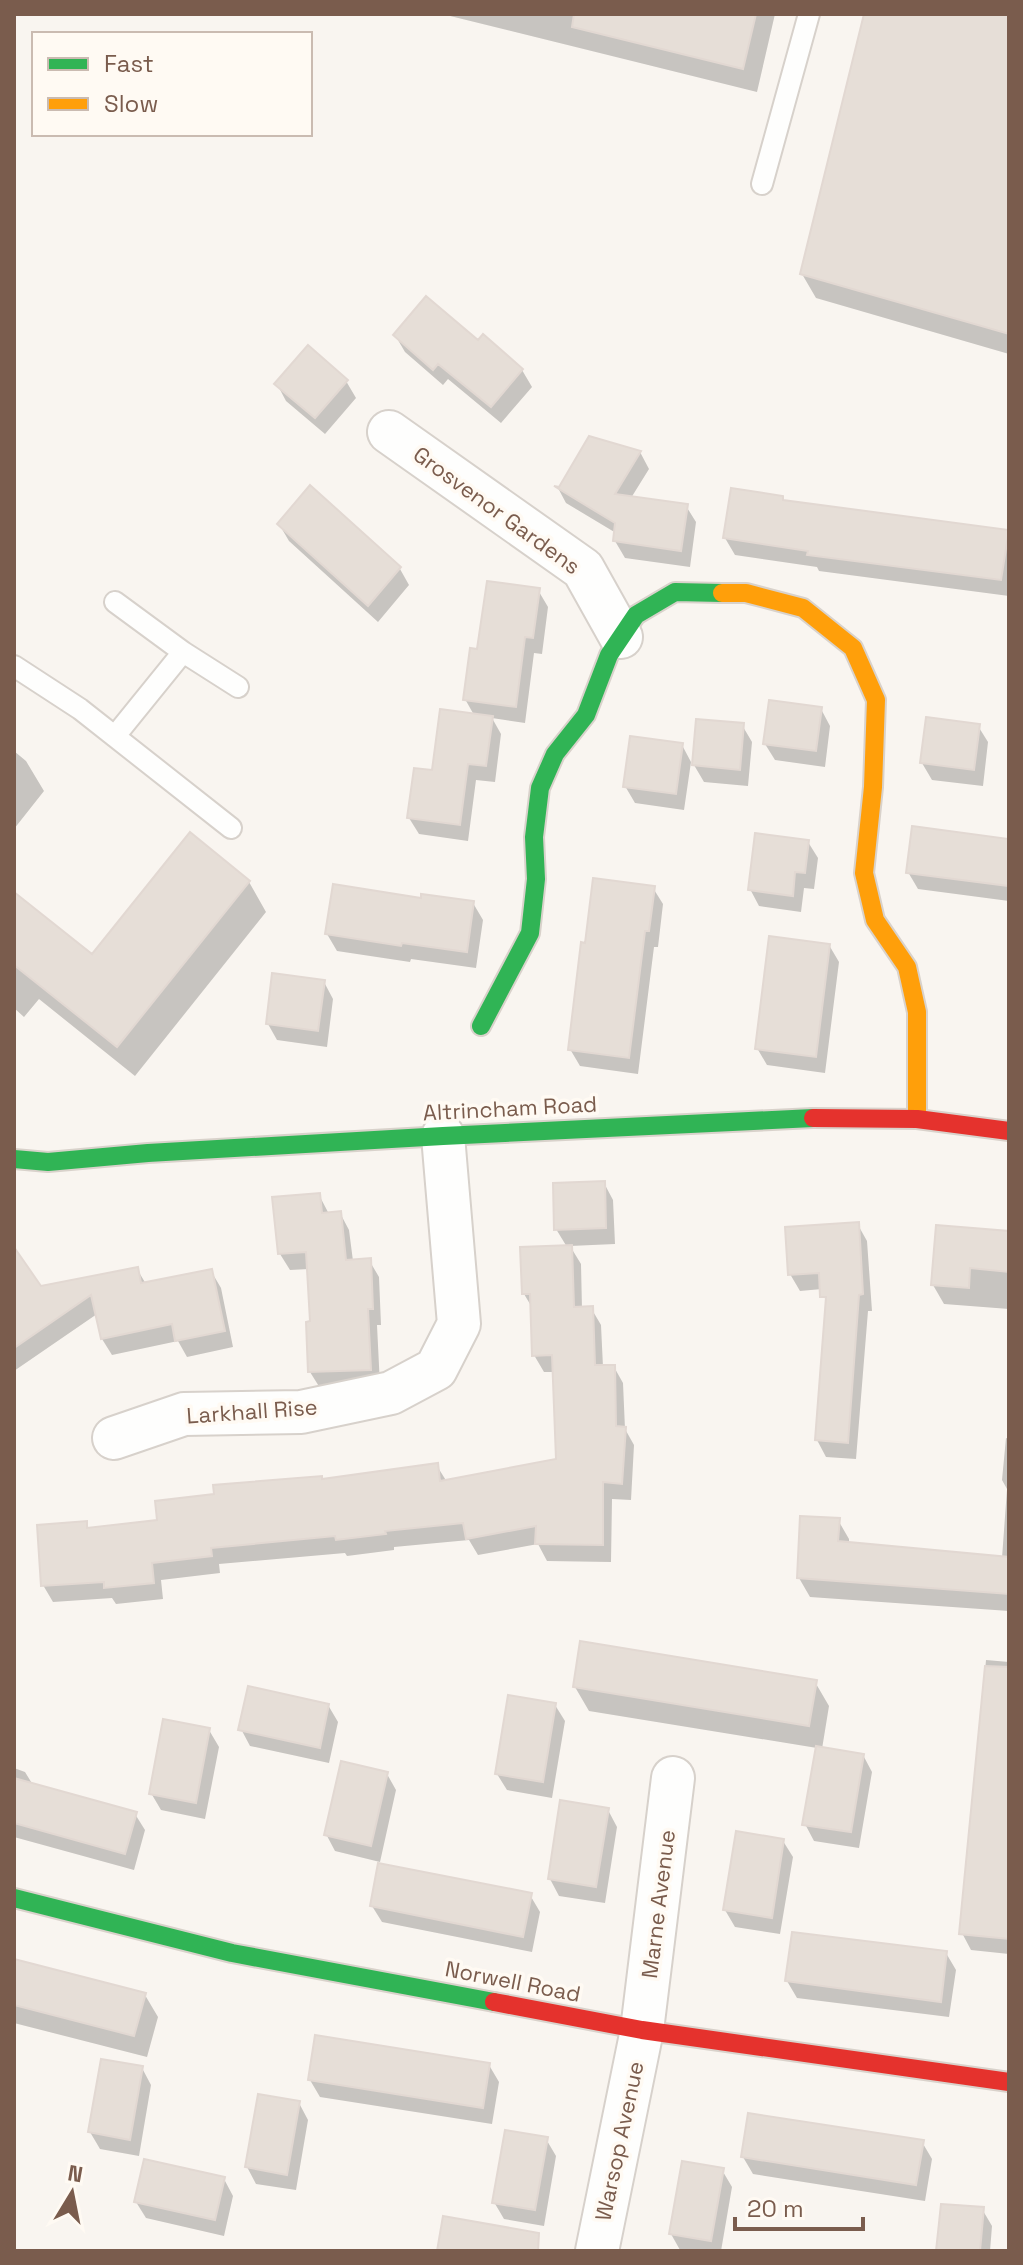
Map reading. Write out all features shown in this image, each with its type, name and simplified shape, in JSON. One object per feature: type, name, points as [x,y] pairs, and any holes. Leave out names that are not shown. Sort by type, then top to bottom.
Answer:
[{"type":"street","name":"Grosvenor Gardens","points":[[389,432],[583,569],[621,637]]},
{"type":"street","points":[[481,1026],[530,933],[536,879],[534,837],[540,788],[555,754],[586,715],[609,655],[636,615],[675,592],[746,593],[803,608],[853,648],[876,700],[873,787],[864,873],[875,920],[907,967],[917,1012],[917,1119]]},
{"type":"street","name":"Altrincham Road","points":[[14,1159],[48,1162],[148,1153],[443,1136],[832,1117],[917,1119],[1009,1131]]},
{"type":"street","name":"Larkhall Rise","points":[[114,1438],[184,1414],[301,1412],[391,1393],[436,1369],[459,1324],[443,1136]]},
{"type":"street","name":"Marne Avenue","points":[[642,2030],[673,1778]]},
{"type":"street","name":"Norwell Road","points":[[14,1898],[232,1953],[642,2030],[1009,2082]]},
{"type":"street","name":"Warsop Avenue","points":[[597,2251],[642,2030]]},
{"type":"lane","points":[[762,184],[809,14]]},
{"type":"lane","points":[[115,602],[183,652],[238,687]]},
{"type":"lane","points":[[115,736],[183,652]]},
{"type":"lane","points":[[14,666],[80,709],[231,828]]},
{"type":"building","points":[[574,14],[756,14],[743,69],[572,27]]},
{"type":"building","points":[[864,14],[1009,14],[1009,334],[800,274]]},
{"type":"building","points":[[426,296],[478,340],[483,334],[523,369],[491,407],[438,364],[433,370],[393,335]]},
{"type":"building","points":[[308,345],[348,380],[315,418],[274,384]]},
{"type":"building","points":[[589,436],[641,451],[615,494],[688,504],[681,551],[613,541],[615,523],[554,486],[559,487]]},
{"type":"building","points":[[310,485],[401,567],[368,606],[277,524]]},
{"type":"building","points":[[731,488],[783,496],[783,500],[1009,530],[1001,580],[807,555],[808,551],[723,538]]},
{"type":"building","points":[[487,581],[540,588],[533,638],[525,637],[516,707],[463,700],[470,648],[477,649]]},
{"type":"building","points":[[769,700],[822,707],[816,751],[763,744]]},
{"type":"building","points":[[440,709],[493,716],[486,766],[468,764],[460,825],[407,818],[414,768],[432,770]]},
{"type":"building","points":[[926,717],[980,724],[974,770],[920,763]]},
{"type":"building","points":[[696,719],[744,723],[740,770],[692,765]]},
{"type":"building","points":[[630,736],[683,743],[676,794],[623,787]]},
{"type":"building","points":[[912,826],[1009,839],[1009,886],[906,873]]},
{"type":"building","points":[[190,832],[250,881],[117,1047],[14,965],[14,892],[92,954]]},
{"type":"building","points":[[755,833],[809,840],[805,873],[795,872],[793,896],[748,890]]},
{"type":"building","points":[[593,878],[655,886],[649,931],[645,931],[629,1058],[568,1050],[581,942],[585,943]]},
{"type":"building","points":[[333,884],[421,898],[421,894],[474,901],[467,952],[325,934]]},
{"type":"building","points":[[769,936],[830,944],[816,1057],[755,1049]]},
{"type":"building","points":[[272,973],[325,980],[318,1031],[266,1024]]},
{"type":"building","points":[[605,1181],[606,1228],[554,1230],[553,1183]]},
{"type":"building","points":[[320,1193],[322,1213],[341,1211],[346,1260],[371,1258],[373,1309],[368,1309],[371,1370],[308,1372],[306,1322],[310,1321],[306,1252],[278,1254],[272,1197]]},
{"type":"building","points":[[859,1222],[863,1294],[859,1295],[848,1443],[815,1440],[826,1297],[820,1297],[819,1273],[788,1275],[785,1227]]},
{"type":"building","points":[[936,1225],[1009,1231],[1009,1272],[970,1268],[969,1288],[931,1285]]},
{"type":"building","points":[[572,1245],[574,1307],[593,1306],[595,1365],[615,1365],[616,1426],[626,1427],[622,1484],[603,1482],[603,1545],[535,1544],[536,1526],[466,1539],[463,1523],[385,1531],[386,1534],[336,1540],[335,1536],[211,1548],[212,1556],[152,1563],[154,1583],[104,1588],[104,1582],[41,1586],[37,1525],[87,1521],[87,1528],[157,1520],[155,1501],[214,1494],[213,1485],[322,1476],[322,1479],[438,1463],[440,1481],[556,1459],[552,1355],[532,1356],[530,1294],[522,1294],[520,1247]]},
{"type":"building","points":[[14,1247],[41,1286],[138,1267],[141,1283],[212,1269],[225,1331],[175,1341],[172,1324],[101,1339],[91,1295],[14,1348]]},
{"type":"building","points":[[800,1516],[840,1518],[838,1541],[1009,1557],[1009,1594],[797,1578]]},
{"type":"building","points":[[580,1641],[817,1680],[809,1726],[573,1687]]},
{"type":"building","points":[[985,1666],[1009,1667],[1009,1939],[959,1934]]},
{"type":"building","points":[[248,1686],[329,1704],[320,1748],[238,1730]]},
{"type":"building","points":[[508,1695],[556,1703],[543,1782],[495,1774]]},
{"type":"building","points":[[163,1719],[210,1728],[196,1803],[149,1794]]},
{"type":"building","points":[[816,1746],[864,1754],[851,1832],[802,1825]]},
{"type":"building","points":[[341,1761],[388,1772],[371,1846],[324,1835]]},
{"type":"building","points":[[14,1778],[137,1812],[125,1854],[14,1823]]},
{"type":"building","points":[[560,1800],[609,1808],[596,1887],[548,1879]]},
{"type":"building","points":[[736,1831],[784,1839],[772,1918],[723,1910]]},
{"type":"building","points":[[378,1863],[532,1893],[523,1937],[370,1906]]},
{"type":"building","points":[[792,1932],[947,1951],[941,2002],[785,1981]]},
{"type":"building","points":[[14,1959],[146,1993],[134,2036],[14,2005]]},
{"type":"building","points":[[315,2035],[490,2063],[483,2108],[308,2080]]},
{"type":"building","points":[[101,2059],[143,2066],[130,2140],[88,2132]]},
{"type":"building","points":[[258,2094],[300,2101],[287,2175],[245,2167]]},
{"type":"building","points":[[748,2113],[924,2140],[916,2185],[741,2157]]},
{"type":"building","points":[[505,2130],[548,2137],[535,2210],[492,2203]]},
{"type":"building","points":[[144,2159],[225,2177],[215,2220],[134,2202]]},
{"type":"building","points":[[682,2161],[724,2168],[711,2241],[669,2234]]},
{"type":"building","points":[[941,2204],[984,2207],[980,2251],[936,2251]]},
{"type":"building","points":[[443,2216],[539,2233],[538,2251],[437,2251]]},
{"type":"traffic: fast","points":[[481,1026],[530,933],[536,879],[534,837],[540,788],[555,754],[586,715],[609,655],[636,615],[675,592],[722,593]]},
{"type":"traffic: fast","points":[[14,1159],[48,1162],[148,1153],[443,1136],[813,1118]]},
{"type":"traffic: fast","points":[[14,1898],[232,1953],[494,2002]]},
{"type":"traffic: slow","points":[[722,593],[746,593],[803,608],[853,648],[876,700],[873,787],[864,873],[875,920],[907,967],[917,1012],[917,1119]]},
{"type":"traffic: jam","points":[[813,1118],[917,1119],[1009,1131]]},
{"type":"traffic: jam","points":[[494,2002],[642,2030],[1009,2082]]}]
